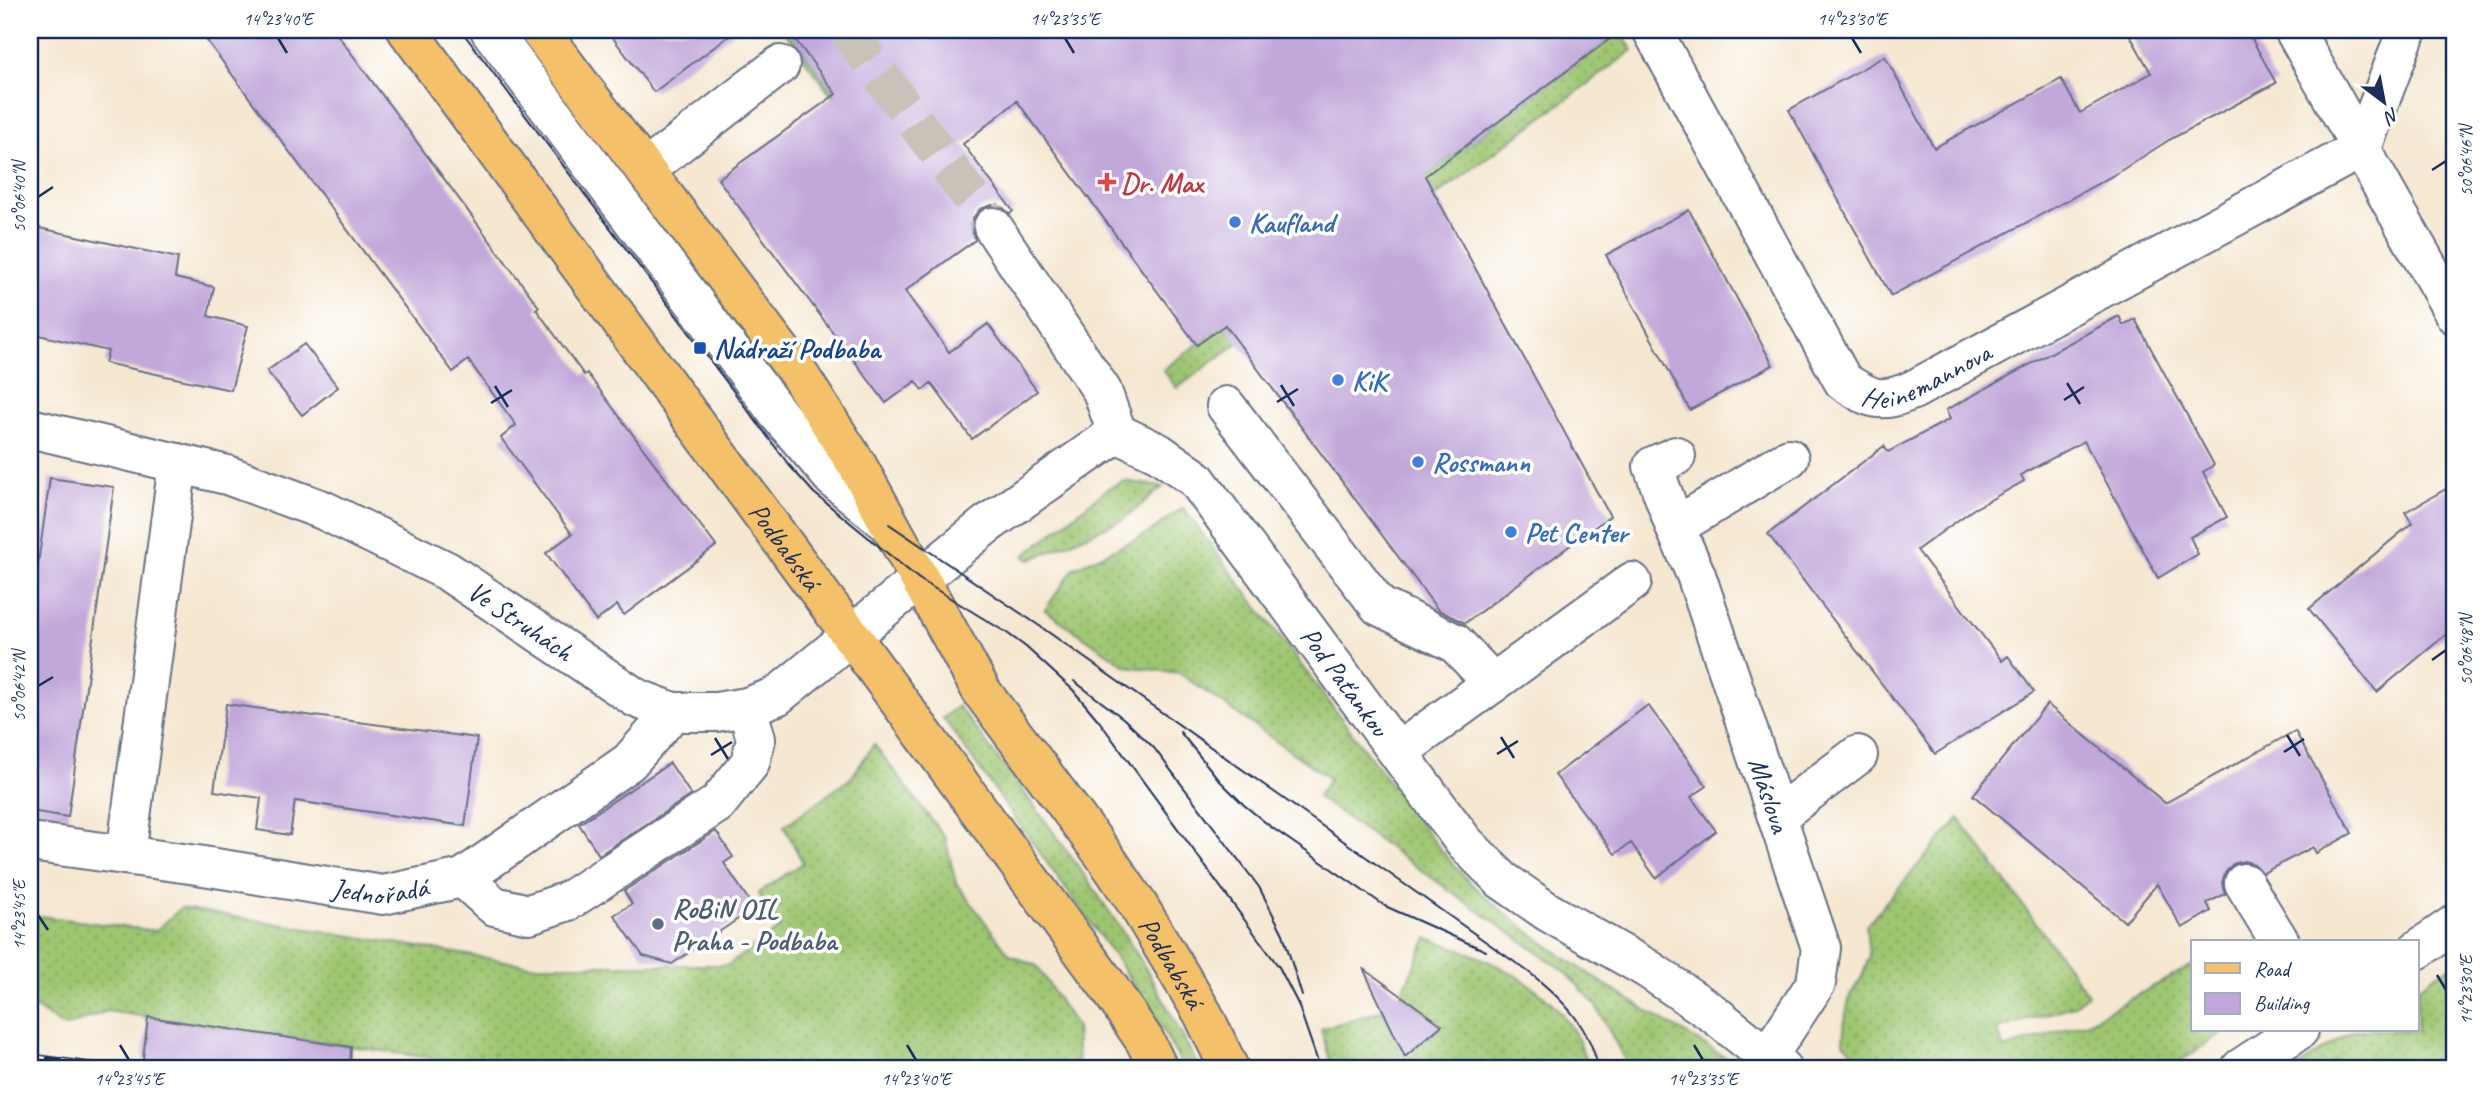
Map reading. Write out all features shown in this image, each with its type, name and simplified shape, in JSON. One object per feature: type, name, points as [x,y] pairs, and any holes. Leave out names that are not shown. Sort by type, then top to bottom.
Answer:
[{"type":"main road","name":"Podbabská","points":[[407,30],[1108,986],[1144,1041],[1158,1068]]},
{"type":"main road","name":"Podbabská","points":[[540,30],[798,373],[857,465],[982,692],[1104,855],[1138,905],[1203,1014],[1229,1068]]},
{"type":"street","points":[[490,30],[779,415],[833,478],[888,524]]},
{"type":"street","name":"Heinemannova","points":[[1652,30],[1843,381],[1867,397],[1893,398],[1913,390],[2362,148]]},
{"type":"street","points":[[2294,30],[2455,315]]},
{"type":"street","points":[[2362,148],[2407,30]]},
{"type":"street","points":[[646,169],[780,65]]},
{"type":"street","points":[[919,579],[986,525],[1117,433],[1102,391],[993,227]]},
{"type":"street","points":[[1226,406],[1380,607],[1455,643],[1493,682]]},
{"type":"street","name":"Ve Struhách","points":[[30,428],[227,475],[323,510],[447,571],[636,698],[673,712],[716,712],[747,707],[777,696],[919,579]]},
{"type":"street","name":"Pod Paťankou","points":[[1117,433],[1159,453],[1196,479],[1464,842],[1502,880],[1548,912],[1648,969],[1714,1014],[1774,1062]]},
{"type":"street","name":"Máslova","points":[[1676,456],[1653,466],[1696,575],[1821,948],[1816,983],[1774,1062]]},
{"type":"street","points":[[1675,527],[1789,458]]},
{"type":"street","points":[[126,855],[178,463]]},
{"type":"street","points":[[1398,752],[1632,582]]},
{"type":"street","points":[[463,878],[494,906],[529,914],[568,901],[717,804],[750,763],[756,739],[747,707]]},
{"type":"street","name":"Jednořadá","points":[[30,842],[383,895],[463,878],[629,762],[673,712]]},
{"type":"street","points":[[1777,816],[1858,755]]},
{"type":"street","points":[[2244,883],[2279,940]]},
{"type":"street","points":[[2418,949],[2455,924]]},
{"type":"street","points":[[2241,1068],[2296,1032]]},
{"type":"green space","points":[[783,30],[788,30],[953,256],[938,239]]},
{"type":"green space","points":[[1594,30],[1618,30],[1633,50],[1177,388],[1163,370],[1604,43]]},
{"type":"green space","points":[[1124,481],[1163,487],[1124,519],[1030,560],[1024,556],[1107,489]]},
{"type":"green space","points":[[1183,508],[1425,830],[1469,882],[1515,921],[1578,966],[1743,1068],[1626,1068],[1627,1064],[1595,1004],[1566,972],[1317,797],[1330,779],[1179,673],[1126,666],[1045,610],[1074,568],[1147,534]]},
{"type":"green space","points":[[958,706],[1105,905],[1149,974],[1199,1068],[1184,1068],[1117,960],[943,718]]},
{"type":"green space","points":[[874,744],[945,838],[956,883],[1010,955],[1037,966],[1076,1027],[1078,1068],[501,1068],[107,1011],[64,1027],[36,1008],[30,1007],[30,915],[156,931],[181,908],[529,965],[728,965],[781,927],[758,893],[803,863],[784,826],[851,778]]},
{"type":"green space","points":[[1959,818],[2088,994],[2073,1006],[1997,1029],[2004,1049],[2088,1022],[2191,966],[2191,1032],[2224,1032],[2170,1068],[1865,1068],[1843,1041],[1850,995],[1862,977],[1869,957],[1866,925]]},
{"type":"green space","points":[[1427,938],[1502,968],[1548,999],[1566,1019],[1579,1042],[1587,1068],[1332,1068],[1321,1029],[1383,1010],[1413,1050],[1435,1031],[1432,1017],[1401,995]]},
{"type":"green space","points":[[2455,963],[2455,1068],[2296,1068],[2351,1032],[2418,1032],[2418,987]]},
{"type":"building","points":[[199,30],[334,30],[539,307],[536,309],[584,375],[587,373],[716,546],[624,615],[617,605],[596,621],[546,553],[572,534],[501,438],[516,425],[468,360],[453,372]]},
{"type":"building","points":[[607,30],[737,30],[654,92]]},
{"type":"building","points":[[788,30],[1622,30],[1425,176],[1610,516],[1465,623],[1438,610],[1225,325],[1197,345],[1017,101],[963,144],[1013,211],[1010,214],[1002,207],[992,205],[980,209],[973,218],[971,228],[975,240],[905,291],[949,352],[988,324],[1037,391],[972,439],[931,383],[923,390],[916,381],[886,403],[718,179],[836,94]]},
{"type":"building","points":[[2127,30],[2247,30],[2276,83],[1891,296],[1789,110],[1885,56],[1934,148],[2061,79],[2080,113],[2151,73]]},
{"type":"building","points":[[1689,210],[1773,365],[1690,410],[1606,255]]},
{"type":"building","points":[[30,226],[178,258],[175,278],[214,287],[208,316],[248,326],[231,390],[105,363],[108,351],[30,333]]},
{"type":"building","points":[[2119,316],[2123,325],[2135,319],[2214,465],[2203,472],[2227,517],[2190,537],[2198,554],[2158,578],[2084,441],[2021,475],[2024,481],[1972,510],[1917,550],[2002,661],[2008,656],[2034,692],[1935,754],[1768,534],[1884,446],[1888,452],[1950,419],[1946,410]]},
{"type":"building","points":[[304,344],[338,387],[302,415],[267,371]]},
{"type":"building","points":[[50,478],[114,487],[68,817],[30,811],[30,621]]},
{"type":"building","points":[[2455,484],[2455,627],[2377,692],[2309,609],[2412,523],[2405,512]]},
{"type":"building","points":[[226,704],[477,738],[465,826],[295,801],[290,835],[257,830],[261,798],[214,791]]},
{"type":"building","points":[[2047,704],[2165,803],[2295,731],[2352,833],[2316,853],[2313,847],[2263,873],[2254,864],[2244,861],[2233,864],[2225,873],[2222,883],[2225,894],[2207,903],[2211,911],[2182,928],[2157,884],[2125,922],[1973,795]]},
{"type":"building","points":[[1648,705],[1707,786],[1691,797],[1716,831],[1656,878],[1631,843],[1615,854],[1555,775]]},
{"type":"building","points":[[670,763],[691,795],[599,855],[579,824]]},
{"type":"building","points":[[716,831],[733,857],[724,863],[754,908],[672,964],[643,956],[614,915],[632,904],[624,891]]},
{"type":"building","points":[[1363,968],[1442,1025],[1405,1057]]},
{"type":"building","points":[[148,1017],[351,1047],[350,1068],[204,1068],[143,1059]]},
{"type":"tunnel","points":[[847,30],[993,227]]},
{"type":"tram line","points":[[461,30],[789,465],[814,493],[919,579],[1026,647],[1073,690],[1099,721],[1279,967],[1298,1004],[1320,1068]]},
{"type":"tram line","points":[[889,524],[1041,627],[1530,973],[1563,1003],[1581,1026],[1598,1068]]},
{"type":"tram line","points":[[1074,681],[1124,719],[1154,748],[1259,887],[1283,934],[1302,996]]},
{"type":"tram line","points":[[1180,732],[1220,781],[1271,827],[1385,906],[1486,951]]},
{"type":"railway","points":[[30,1057],[109,1068]]},
{"type":"place","name":"Dr. Max","points":[[1107,182]]},
{"type":"place","name":"Kaufland","points":[[1235,222]]},
{"type":"place","name":"Nádraží Podbaba","points":[[700,348]]},
{"type":"place","name":"KiK","points":[[1338,380]]},
{"type":"place","name":"Rossmann","points":[[1418,462]]},
{"type":"place","name":"Pet Center","points":[[1511,532]]},
{"type":"place","name":"RoBiN OIL Praha - Podbaba","points":[[658,924]]}]
